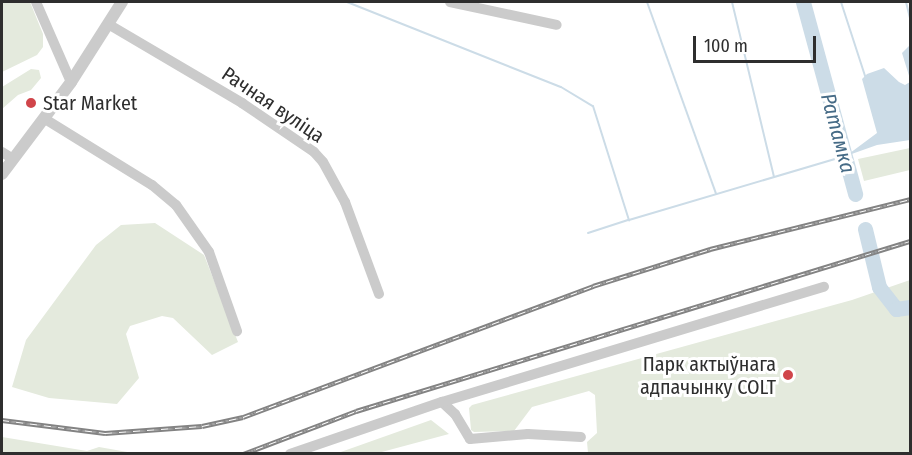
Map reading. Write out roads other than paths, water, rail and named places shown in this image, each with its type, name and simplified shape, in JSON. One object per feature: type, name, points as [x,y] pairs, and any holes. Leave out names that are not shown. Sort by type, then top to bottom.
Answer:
[{"type":"street","points":[[36,2],[71,81]]},
{"type":"street","points":[[2,174],[45,119],[122,2]]},
{"type":"street","points":[[450,2],[556,25]]},
{"type":"street","name":"Рачная вуліца","points":[[108,24],[242,104],[314,152],[323,162],[345,202],[379,294]]},
{"type":"street","points":[[45,119],[152,185],[176,205],[209,252],[237,331]]},
{"type":"street","points":[[2,152],[13,159]]},
{"type":"street","points":[[290,453],[442,402],[824,287]]},
{"type":"street","points":[[442,402],[455,414],[470,439],[528,434],[581,436]]},
{"type":"waterway","points":[[347,2],[561,87],[593,106],[629,220],[848,155]]},
{"type":"waterway","points":[[647,2],[716,194]]},
{"type":"waterway","points":[[732,2],[774,177]]},
{"type":"waterway","name":"Ратамка","points":[[803,2],[855,194]]},
{"type":"waterway","points":[[841,2],[866,79]]},
{"type":"waterway","points":[[906,2],[910,18]]},
{"type":"waterway","points":[[588,233],[628,220]]},
{"type":"waterway","name":"Ратамка","points":[[865,229],[879,287],[896,309],[910,307]]},
{"type":"railway","points":[[2,420],[105,433],[202,426],[243,417],[593,286],[710,249],[910,199]]},
{"type":"railway","points":[[243,454],[356,411],[910,241]]},
{"type":"place","name":"Star Market","points":[[31,103]]},
{"type":"place","name":"Парк актыўнага адпачынку COLT","points":[[788,375]]}]
